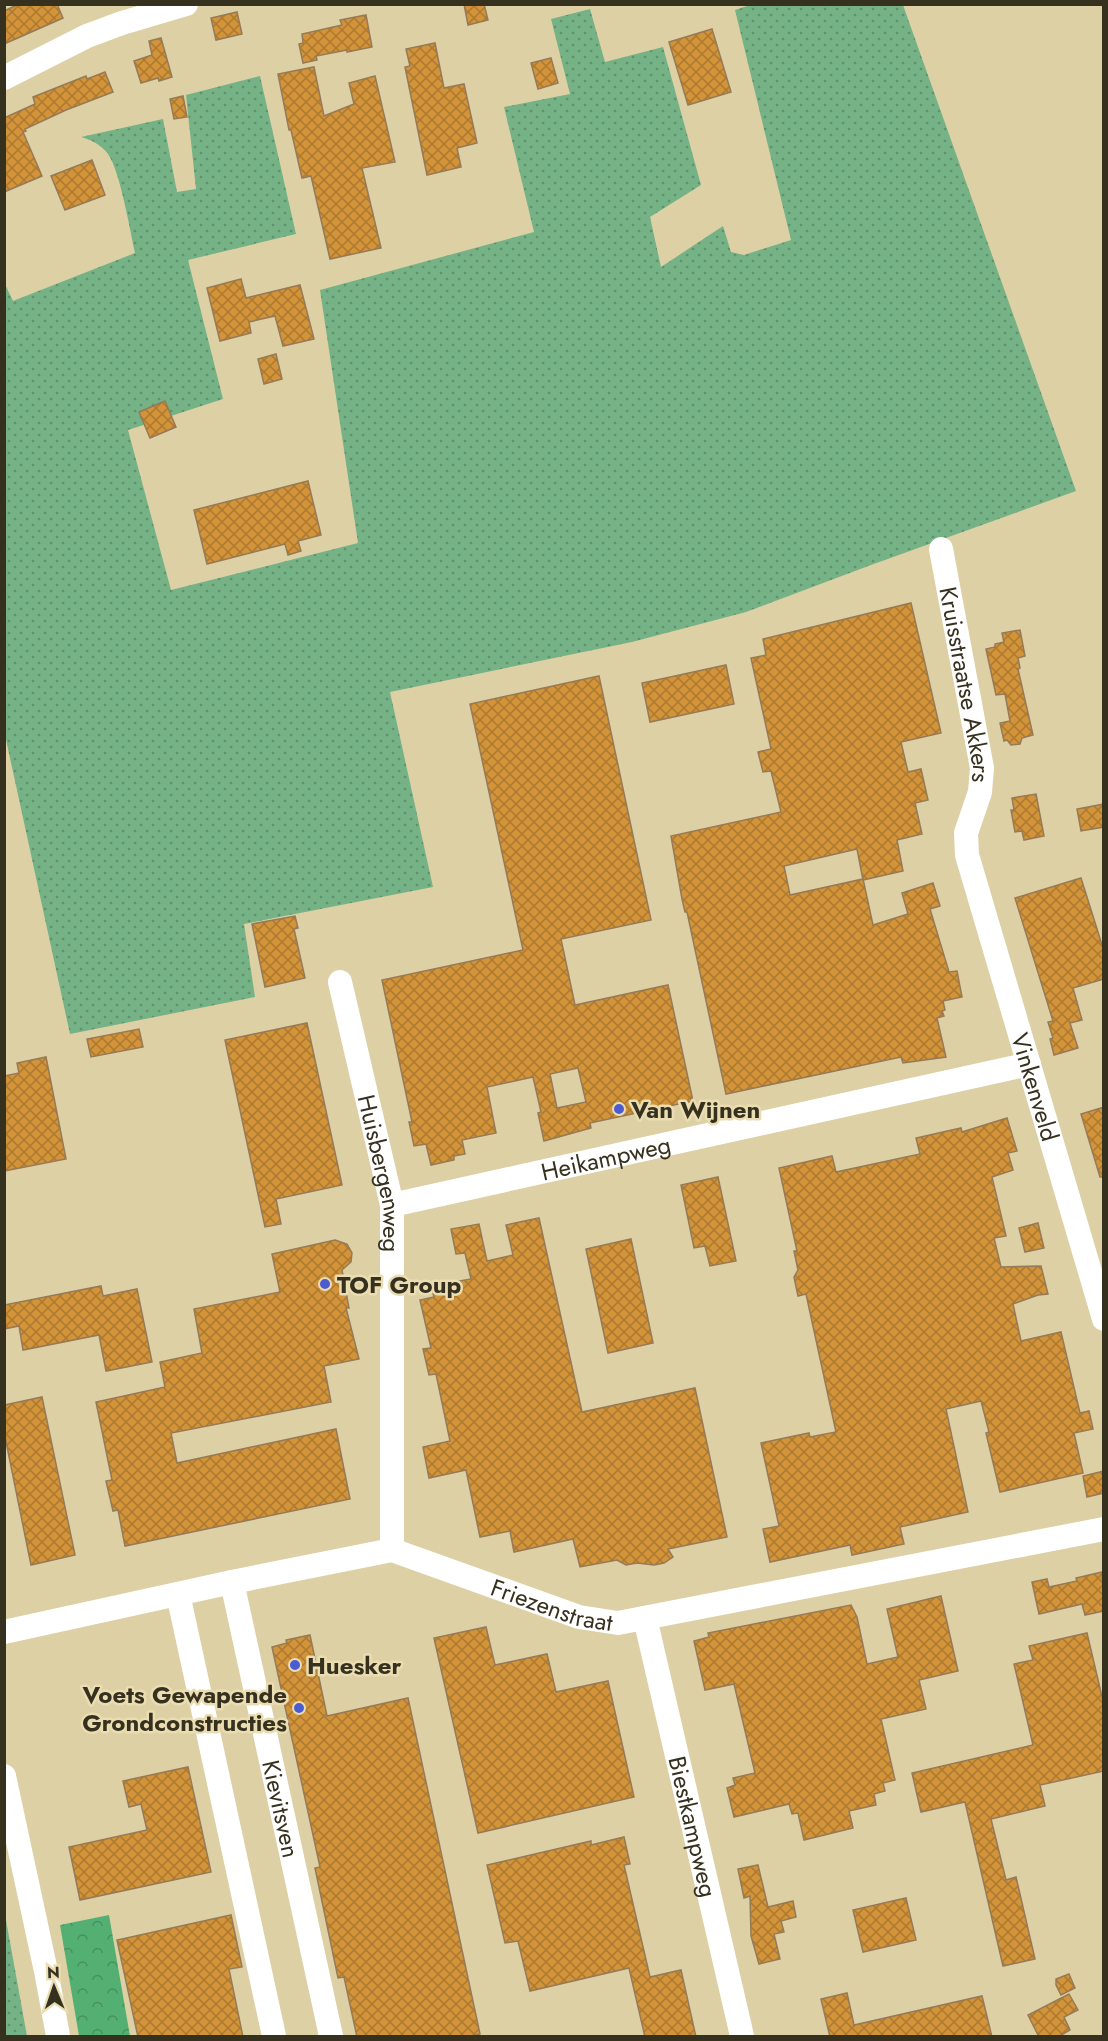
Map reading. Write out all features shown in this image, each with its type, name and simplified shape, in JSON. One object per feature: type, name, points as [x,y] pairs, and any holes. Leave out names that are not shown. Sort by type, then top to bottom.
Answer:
[{"type":"street","points":[[4,78],[87,36],[186,4]]},
{"type":"street","name":"Kruisstraatse Akkers","points":[[941,549],[982,768],[980,792],[966,833],[967,855]]},
{"type":"street","name":"Vinkenveld","points":[[967,855],[1104,1319]]},
{"type":"street","name":"Huisbergenweg","points":[[340,982],[392,1205],[392,1550]]},
{"type":"street","name":"Heikampweg","points":[[392,1205],[1029,1064]]},
{"type":"street","name":"Friezenstraat","points":[[392,1550],[579,1617],[618,1623],[1104,1529]]},
{"type":"street","points":[[4,1632],[392,1550]]},
{"type":"street","name":"Kievitsven","points":[[232,1582],[331,2037]]},
{"type":"street","points":[[178,1594],[274,2037]]},
{"type":"street","name":"Biestkampweg","points":[[645,1618],[742,2037]]},
{"type":"street","points":[[4,1776],[58,2037]]},
{"type":"green space","points":[[753,4],[903,5],[1076,491],[746,612],[632,642],[390,692],[433,887],[244,924],[255,997],[70,1034],[5,735],[4,282],[13,301],[135,253],[117,173],[112,162],[99,145],[81,137],[163,119],[177,192],[196,189],[186,95],[260,76],[296,234],[188,260],[223,399],[128,430],[171,590],[358,543],[320,290],[534,232],[504,107],[570,94],[551,19],[590,9],[605,62],[663,47],[701,185],[650,217],[661,267],[723,226],[731,252],[744,255],[791,240],[735,10]]},
{"type":"green space","points":[[109,1915],[130,2036],[79,2036],[60,1925]]},
{"type":"green space","points":[[4,1920],[6,1920],[27,2036],[5,2036]]},
{"type":"building","points":[[19,4],[57,4],[63,18],[4,44],[4,11]]},
{"type":"building","points":[[464,4],[484,4],[488,20],[468,25]]},
{"type":"building","points":[[237,12],[242,34],[216,40],[211,18]]},
{"type":"building","points":[[366,15],[372,47],[316,56],[317,60],[303,63],[299,44],[303,43],[302,34],[342,25],[340,20]]},
{"type":"building","points":[[712,29],[731,92],[688,105],[669,42]]},
{"type":"building","points":[[161,38],[172,77],[141,83],[134,61],[152,55],[149,41]]},
{"type":"building","points":[[435,43],[444,88],[464,84],[477,143],[457,148],[461,167],[427,175],[405,67],[410,66],[406,49]]},
{"type":"building","points":[[551,58],[558,83],[538,89],[531,63]]},
{"type":"building","points":[[314,67],[324,116],[354,104],[349,83],[375,76],[395,162],[362,168],[381,248],[330,259],[311,176],[302,178],[291,130],[289,130],[278,74]]},
{"type":"building","points":[[105,72],[113,92],[25,129],[26,131],[23,132],[42,176],[4,192],[4,118],[35,104],[33,97],[86,76],[87,79]]},
{"type":"building","points":[[183,96],[187,117],[174,119],[170,99]]},
{"type":"building","points":[[92,160],[105,195],[65,210],[51,176]]},
{"type":"building","points":[[241,279],[246,298],[300,285],[314,339],[283,346],[275,316],[249,322],[251,333],[220,341],[207,288]]},
{"type":"building","points":[[276,354],[282,379],[264,384],[258,359]]},
{"type":"building","points":[[165,401],[176,427],[150,438],[139,412]]},
{"type":"building","points":[[308,481],[321,535],[298,541],[301,551],[288,555],[285,544],[207,564],[194,510]]},
{"type":"building","points":[[911,603],[941,733],[901,742],[908,772],[921,769],[928,800],[915,803],[922,834],[897,840],[903,871],[863,880],[873,925],[908,914],[902,893],[933,883],[940,906],[930,909],[949,972],[957,971],[962,997],[943,1001],[944,1016],[937,1018],[946,1057],[903,1063],[901,1057],[726,1094],[687,912],[685,912],[682,899],[671,836],[781,812],[771,771],[763,772],[758,752],[771,749],[751,658],[766,655],[763,639]],"holes":[[[857,849],[863,879],[790,895],[784,866]]]},
{"type":"building","points":[[1020,630],[1025,656],[1018,658],[1020,668],[1018,669],[1033,735],[1022,738],[1020,744],[1011,745],[1007,740],[1004,741],[1000,723],[1010,721],[1005,694],[996,695],[986,649],[1004,642],[1002,633]]},
{"type":"building","points":[[726,665],[734,704],[650,722],[642,683]]},
{"type":"building","points":[[599,676],[651,920],[561,939],[575,1005],[668,985],[693,1101],[590,1123],[591,1128],[544,1141],[538,1113],[541,1112],[533,1077],[487,1087],[496,1133],[462,1140],[465,1154],[454,1156],[454,1160],[431,1165],[426,1144],[414,1146],[409,1122],[412,1122],[382,980],[523,950],[470,704]],"holes":[[[578,1068],[586,1102],[557,1108],[550,1074]]]},
{"type":"building","points":[[1036,794],[1044,836],[1024,840],[1022,831],[1015,832],[1011,810],[1014,810],[1012,798]]},
{"type":"building","points":[[1104,804],[1104,827],[1081,831],[1077,809]]},
{"type":"building","points":[[1081,878],[1104,951],[1104,979],[1073,988],[1082,1020],[1070,1023],[1078,1048],[1054,1055],[1050,1039],[1053,1038],[1048,1022],[1053,1021],[1015,898]]},
{"type":"building","points":[[295,916],[298,928],[294,929],[305,978],[265,987],[252,924]]},
{"type":"building","points":[[307,1023],[342,1185],[276,1199],[281,1224],[265,1227],[225,1040]]},
{"type":"building","points":[[139,1029],[143,1047],[91,1057],[87,1039]]},
{"type":"building","points":[[46,1057],[66,1159],[4,1171],[4,1076],[19,1073],[17,1063]]},
{"type":"building","points":[[1104,1107],[1104,1177],[1100,1177],[1081,1114]]},
{"type":"building","points":[[1007,1118],[1017,1151],[1008,1153],[1013,1170],[992,1177],[1006,1236],[994,1238],[1001,1267],[1041,1266],[1048,1294],[1013,1304],[1021,1341],[1061,1332],[1080,1413],[1089,1411],[1093,1429],[1074,1433],[1083,1473],[1000,1492],[981,1401],[946,1409],[968,1512],[900,1527],[904,1544],[852,1555],[850,1545],[770,1562],[763,1529],[779,1526],[761,1443],[809,1433],[810,1437],[836,1432],[806,1294],[798,1296],[794,1277],[798,1270],[794,1251],[797,1251],[779,1168],[832,1156],[836,1172],[920,1154],[916,1138],[961,1128],[962,1132]]},
{"type":"building","points":[[718,1177],[736,1261],[710,1266],[705,1246],[694,1248],[681,1185]]},
{"type":"building","points":[[539,1218],[582,1412],[695,1388],[727,1537],[668,1549],[673,1557],[664,1563],[626,1565],[617,1560],[580,1567],[573,1539],[514,1552],[510,1531],[480,1537],[466,1470],[429,1478],[423,1447],[450,1441],[436,1374],[429,1375],[423,1349],[431,1348],[420,1300],[434,1297],[431,1286],[471,1279],[465,1253],[456,1254],[451,1229],[479,1224],[487,1261],[513,1255],[506,1225]]},
{"type":"building","points":[[1038,1223],[1044,1248],[1025,1252],[1019,1228]]},
{"type":"building","points":[[631,1239],[653,1343],[608,1353],[586,1249]]},
{"type":"building","points":[[335,1240],[347,1244],[352,1253],[351,1262],[342,1270],[349,1308],[346,1308],[359,1359],[324,1366],[331,1402],[171,1433],[177,1463],[336,1429],[350,1499],[125,1546],[118,1510],[113,1511],[106,1481],[112,1480],[96,1402],[165,1387],[160,1362],[202,1353],[194,1309],[280,1292],[272,1254]]},
{"type":"building","points":[[101,1286],[103,1296],[137,1289],[152,1362],[106,1371],[99,1335],[23,1350],[19,1326],[4,1329],[4,1305]]},
{"type":"building","points":[[42,1397],[75,1555],[31,1565],[4,1432],[4,1405]]},
{"type":"building","points":[[1104,1471],[1104,1493],[1087,1497],[1083,1476]]},
{"type":"building","points":[[1102,1572],[1104,1611],[1085,1615],[1082,1604],[1039,1614],[1032,1582],[1047,1579],[1049,1587],[1077,1581],[1076,1578]]},
{"type":"building","points":[[941,1596],[958,1671],[919,1680],[926,1709],[881,1719],[895,1780],[883,1783],[885,1791],[874,1794],[876,1805],[849,1811],[853,1828],[804,1840],[798,1813],[792,1814],[789,1804],[734,1817],[727,1788],[735,1785],[733,1778],[755,1773],[734,1684],[705,1690],[694,1641],[709,1637],[708,1633],[851,1605],[857,1617],[867,1664],[898,1657],[887,1609]]},
{"type":"building","points":[[486,1627],[495,1665],[547,1654],[556,1692],[608,1681],[634,1797],[478,1833],[434,1638]]},
{"type":"building","points":[[1087,1633],[1104,1705],[1104,1771],[1040,1785],[1045,1806],[991,1819],[1006,1880],[1016,1877],[1035,1959],[1003,1966],[965,1802],[921,1812],[912,1773],[1033,1745],[1014,1664],[1033,1660],[1029,1646]]},
{"type":"building","points":[[310,1635],[327,1716],[408,1698],[480,2034],[468,2037],[357,2037],[344,1977],[338,1978],[315,1868],[320,1867],[272,1647],[287,1643],[286,1640]]},
{"type":"building","points":[[188,1767],[211,1872],[80,1900],[69,1847],[147,1830],[141,1804],[129,1807],[123,1781]]},
{"type":"building","points":[[624,1837],[630,1864],[624,1865],[650,1977],[681,1970],[696,2037],[645,2037],[629,1968],[530,1991],[518,1941],[505,1943],[487,1865],[591,1841],[591,1845]]},
{"type":"building","points":[[758,1865],[768,1907],[793,1901],[796,1917],[781,1921],[784,1932],[774,1934],[780,1959],[759,1964],[751,1936],[750,1896],[744,1898],[738,1869]]},
{"type":"building","points":[[906,1898],[916,1940],[863,1952],[853,1910]]},
{"type":"building","points":[[231,1915],[242,1967],[229,1969],[243,2037],[138,2037],[117,1940]]},
{"type":"building","points":[[1069,1974],[1075,1988],[1061,1995],[1056,1979]]},
{"type":"building","points":[[847,1993],[854,2025],[982,1996],[992,2037],[830,2037],[821,1999]]},
{"type":"building","points":[[1069,1994],[1078,2010],[1064,2017],[1070,2030],[1058,2037],[1039,2037],[1028,2015]]},
{"type":"place","name":"Van Wijnen","points":[[619,1109]]},
{"type":"place","name":"TOF Group","points":[[325,1284]]},
{"type":"place","name":"Huesker","points":[[295,1665]]},
{"type":"place","name":"Voets Gewapende Grondconstructies","points":[[299,1708]]}]
